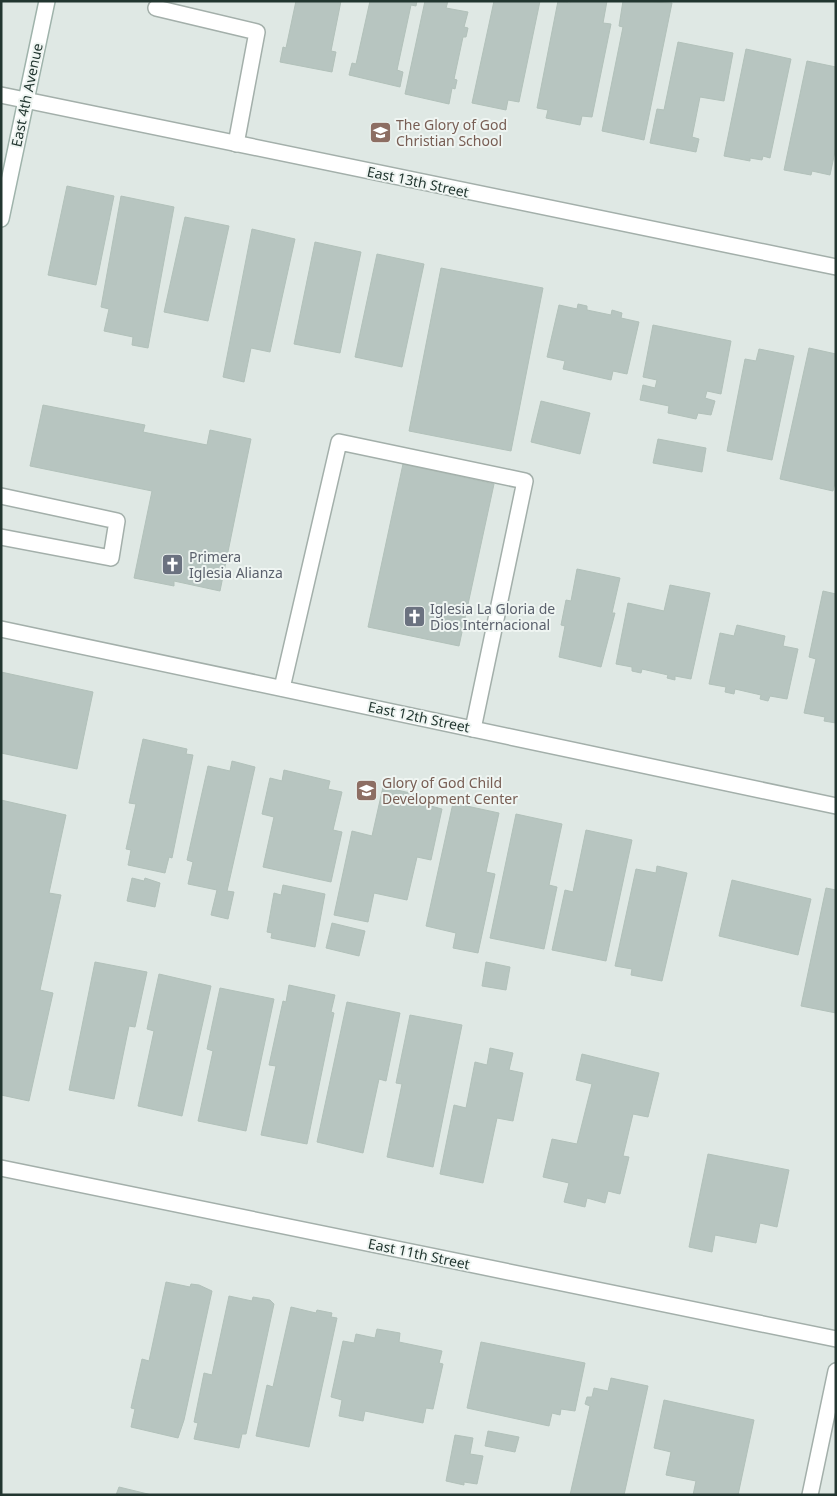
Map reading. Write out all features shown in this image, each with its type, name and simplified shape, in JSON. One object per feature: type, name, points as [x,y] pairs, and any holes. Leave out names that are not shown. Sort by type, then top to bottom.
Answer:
[{"type":"street","name":"East 4th Avenue","points":[[1,219],[47,1]]},
{"type":"street","points":[[156,8],[257,32],[236,144]]},
{"type":"street","name":"East 13th Street","points":[[1,95],[836,268]]},
{"type":"street","points":[[282,688],[339,442],[526,481],[474,729]]},
{"type":"street","points":[[1,496],[117,521],[111,558],[1,537]]},
{"type":"street","name":"East 12th Street","points":[[1,629],[836,806]]},
{"type":"street","name":"East 11th Street","points":[[1,1168],[836,1339]]},
{"type":"street","points":[[810,1495],[836,1371]]},
{"type":"building","points":[[296,1],[341,1],[331,51],[336,52],[332,72],[280,62],[283,47],[286,48]]},
{"type":"building","points":[[370,1],[417,1],[416,6],[411,5],[397,70],[403,72],[400,87],[349,75],[352,63],[356,64]]},
{"type":"building","points":[[425,1],[448,1],[446,8],[468,12],[464,27],[468,28],[466,37],[463,37],[454,79],[457,80],[455,89],[452,88],[449,104],[405,94]]},
{"type":"building","points":[[494,1],[540,1],[519,102],[508,100],[506,110],[472,103]]},
{"type":"building","points":[[558,1],[570,3],[570,1],[607,1],[603,23],[611,24],[592,117],[582,116],[580,125],[546,118],[548,110],[537,108]]},
{"type":"building","points":[[623,1],[672,3],[644,140],[602,131],[623,27],[619,26]]},
{"type":"building","points":[[678,42],[733,53],[724,101],[700,97],[692,137],[699,139],[696,152],[650,143],[657,109],[664,110]]},
{"type":"building","points":[[746,49],[791,59],[770,158],[763,156],[762,160],[750,158],[750,161],[724,156]]},
{"type":"building","points":[[807,61],[836,67],[836,147],[830,175],[812,171],[811,175],[784,170]]},
{"type":"building","points":[[67,186],[114,196],[96,285],[48,275]]},
{"type":"building","points":[[121,196],[174,207],[148,348],[132,345],[133,337],[104,331],[109,309],[101,307]]},
{"type":"building","points":[[185,217],[229,226],[208,321],[164,312]]},
{"type":"building","points":[[252,229],[295,239],[270,352],[251,348],[244,382],[223,377]]},
{"type":"building","points":[[315,242],[361,252],[340,353],[294,344]]},
{"type":"building","points":[[377,254],[424,264],[402,367],[355,357]]},
{"type":"building","points":[[441,268],[543,288],[511,451],[409,431]]},
{"type":"building","points":[[578,304],[587,306],[587,310],[611,315],[612,310],[622,313],[621,318],[639,322],[627,374],[613,371],[611,380],[563,369],[565,361],[547,357],[559,305],[577,309]]},
{"type":"building","points":[[653,325],[731,341],[721,394],[707,391],[705,398],[715,401],[711,415],[698,413],[696,419],[668,413],[669,406],[640,400],[643,385],[655,388],[657,380],[643,377]]},
{"type":"building","points":[[809,348],[836,354],[836,479],[833,491],[780,479]]},
{"type":"building","points":[[759,349],[794,356],[772,460],[727,451],[745,359],[756,361]]},
{"type":"building","points":[[541,401],[590,413],[580,454],[531,442]]},
{"type":"building","points":[[43,405],[145,425],[143,432],[207,445],[210,430],[251,439],[220,591],[174,581],[174,586],[134,578],[152,491],[30,466]]},
{"type":"building","points":[[658,439],[706,448],[702,472],[653,463]]},
{"type":"building","points":[[403,464],[494,484],[459,646],[368,627]]},
{"type":"building","points":[[577,569],[620,578],[612,613],[615,613],[601,667],[559,657],[565,626],[561,625],[566,600],[571,601]]},
{"type":"building","points":[[670,585],[710,593],[691,679],[675,676],[675,680],[667,678],[668,675],[642,669],[641,673],[632,671],[632,667],[616,664],[628,603],[664,611]]},
{"type":"building","points":[[823,591],[836,594],[836,723],[824,721],[825,717],[804,713],[816,659],[809,657]]},
{"type":"building","points":[[737,625],[785,636],[783,646],[798,649],[787,699],[770,696],[768,701],[760,699],[761,695],[735,689],[734,694],[725,692],[726,687],[709,684],[720,633],[734,636]]},
{"type":"building","points":[[1,672],[93,692],[77,769],[1,753]]},
{"type":"building","points":[[143,739],[187,749],[186,754],[193,755],[172,858],[169,857],[165,873],[128,865],[131,850],[126,849],[136,804],[129,803]]},
{"type":"building","points":[[232,761],[255,767],[227,891],[234,892],[228,919],[211,915],[217,890],[188,884],[193,862],[187,860],[208,766],[230,771]]},
{"type":"building","points":[[284,770],[330,781],[328,789],[342,792],[333,830],[342,832],[331,882],[263,867],[274,817],[262,814],[270,778],[282,781]]},
{"type":"building","points":[[383,787],[429,797],[427,805],[442,809],[431,860],[417,857],[407,900],[374,893],[368,922],[334,915],[352,831],[372,836]]},
{"type":"building","points":[[1,800],[66,815],[49,893],[61,895],[40,990],[53,993],[29,1101],[1,1095]]},
{"type":"building","points":[[453,803],[499,813],[486,872],[495,874],[478,953],[453,948],[456,933],[426,926]]},
{"type":"building","points":[[516,814],[562,824],[549,885],[557,887],[544,949],[490,938]]},
{"type":"building","points":[[586,830],[632,840],[606,961],[552,950],[565,890],[573,892]]},
{"type":"building","points":[[657,866],[687,873],[662,981],[631,975],[632,969],[615,966],[636,869],[656,873]]},
{"type":"building","points":[[132,878],[144,881],[145,878],[160,883],[155,907],[127,901]]},
{"type":"building","points":[[732,880],[811,899],[798,955],[719,936]]},
{"type":"building","points":[[283,885],[325,894],[315,947],[271,938],[272,933],[267,932],[274,893],[281,895]]},
{"type":"building","points":[[826,888],[836,890],[836,1013],[801,1006]]},
{"type":"building","points":[[332,923],[365,931],[359,956],[326,948]]},
{"type":"building","points":[[95,962],[147,972],[135,1027],[129,1026],[114,1099],[69,1090]]},
{"type":"building","points":[[486,962],[510,967],[506,990],[482,986]]},
{"type":"building","points":[[159,974],[211,986],[182,1116],[138,1106],[154,1031],[147,1029]]},
{"type":"building","points":[[289,985],[335,995],[331,1012],[334,1013],[307,1144],[261,1135],[276,1066],[269,1065],[283,1001],[286,1002]]},
{"type":"building","points":[[220,988],[274,999],[246,1131],[198,1121],[213,1051],[207,1049]]},
{"type":"building","points":[[347,1002],[400,1013],[386,1081],[379,1079],[363,1153],[317,1142]]},
{"type":"building","points":[[410,1015],[462,1025],[433,1167],[387,1157],[402,1084],[396,1083]]},
{"type":"building","points":[[490,1048],[513,1053],[509,1070],[523,1073],[513,1121],[497,1118],[483,1183],[440,1174],[454,1105],[466,1108],[475,1062],[487,1065]]},
{"type":"building","points":[[582,1054],[659,1073],[648,1117],[633,1114],[623,1156],[629,1157],[620,1194],[608,1191],[605,1203],[587,1198],[585,1207],[564,1202],[569,1183],[543,1177],[552,1139],[577,1144],[592,1084],[576,1080]]},
{"type":"building","points":[[708,1154],[789,1170],[777,1227],[760,1223],[756,1243],[715,1235],[712,1252],[689,1247]]},
{"type":"building","points":[[166,1282],[190,1287],[191,1284],[199,1285],[212,1291],[184,1420],[178,1438],[131,1427],[135,1409],[131,1408],[142,1359],[149,1361]]},
{"type":"building","points":[[229,1296],[252,1301],[253,1297],[270,1300],[274,1304],[246,1434],[242,1434],[239,1448],[194,1439],[198,1423],[194,1422],[204,1373],[212,1375]]},
{"type":"building","points":[[291,1307],[316,1313],[317,1310],[332,1313],[331,1317],[337,1318],[309,1447],[256,1436],[267,1385],[273,1387]]},
{"type":"building","points":[[377,1329],[400,1333],[399,1342],[442,1351],[439,1363],[443,1364],[433,1409],[426,1408],[423,1423],[365,1411],[363,1421],[339,1416],[342,1400],[331,1397],[343,1341],[354,1343],[356,1334],[375,1338]]},
{"type":"building","points":[[481,1342],[585,1363],[575,1411],[561,1409],[560,1415],[552,1413],[549,1426],[467,1408]]},
{"type":"building","points":[[611,1378],[648,1386],[624,1495],[570,1495],[590,1406],[585,1404],[587,1397],[592,1397],[594,1388],[608,1391]]},
{"type":"building","points":[[664,1400],[754,1420],[738,1495],[693,1495],[696,1481],[666,1475],[671,1452],[654,1448]]},
{"type":"building","points":[[488,1431],[519,1437],[515,1452],[485,1446]]},
{"type":"building","points":[[455,1435],[473,1438],[470,1454],[483,1456],[477,1484],[464,1482],[464,1485],[446,1481]]},
{"type":"building","points":[[119,1487],[152,1495],[116,1495]]},
{"type":"place","name":"The Glory of God Christian School","points":[[380,133]]},
{"type":"place","name":"Primera Iglesia Alianza","points":[[173,565]]},
{"type":"place","name":"Iglesia La Gloria de Dios Internacional","points":[[414,617]]},
{"type":"place","name":"Glory of God Child Development Center","points":[[366,791]]}]
